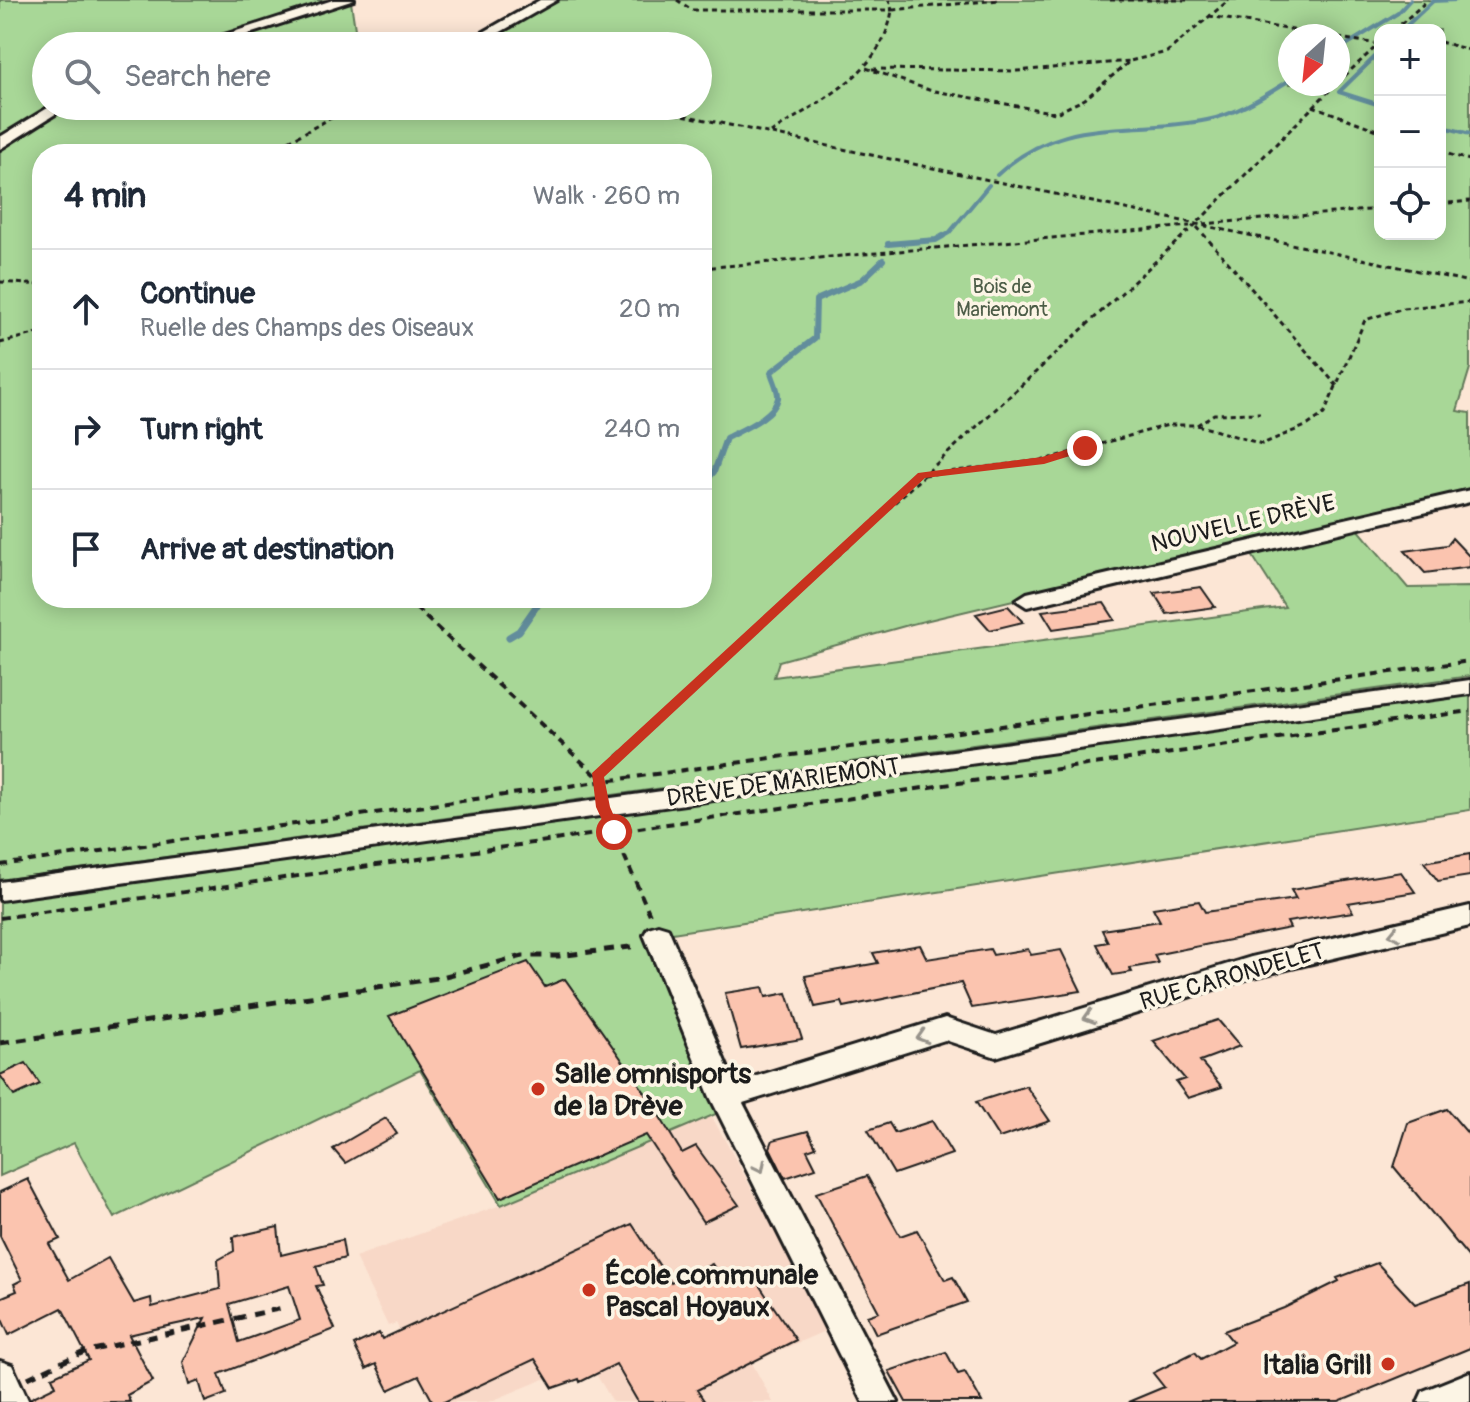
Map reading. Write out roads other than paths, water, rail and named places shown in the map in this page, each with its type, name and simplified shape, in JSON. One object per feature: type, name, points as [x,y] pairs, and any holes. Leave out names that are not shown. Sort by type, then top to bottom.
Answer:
[{"type":"street","points":[[242,32],[347,0]]},
{"type":"street","points":[[492,32],[550,0]]},
{"type":"street","points":[[0,144],[39,120]]},
{"type":"street","name":"NOUVELLE DRÈVE","points":[[1027,600],[1470,496]]},
{"type":"street","name":"DRÈVE DE MARIEMONT","points":[[0,891],[1470,687]]},
{"type":"street","name":"RUE CARONDELET","points":[[725,1097],[945,1029],[996,1046],[1251,967],[1470,916]]},
{"type":"street","points":[[660,939],[725,1097],[881,1402]]},
{"type":"street","points":[[1435,1402],[1470,1387]]},
{"type":"waterway","points":[[1350,43],[1398,13],[1410,0]]},
{"type":"waterway","points":[[1408,24],[1433,1],[1456,0]]},
{"type":"waterway","points":[[1374,58],[1339,92],[1374,103]]},
{"type":"waterway","points":[[997,175],[1022,155],[1047,142],[1097,130],[1207,120],[1250,104],[1278,87]]},
{"type":"waterway","points":[[1446,128],[1470,134]]},
{"type":"waterway","points":[[940,238],[949,233],[989,185]]},
{"type":"waterway","points":[[888,244],[936,240],[943,236]]},
{"type":"waterway","points":[[712,474],[726,438],[756,422],[776,405],[777,388],[771,372],[815,338],[816,300],[862,280],[883,260]]},
{"type":"waterway","points":[[509,637],[519,631],[535,608]]},
{"type":"place","name":"Salle omnisports de la Drève","points":[[538,1089]]},
{"type":"place","name":"École communale Pascal Hoyaux","points":[[589,1290]]},
{"type":"place","name":"Italia Grill","points":[[1388,1364]]},
{"type":"park label","name":"Bois de Mariemont","points":[[1002,298]]}]
